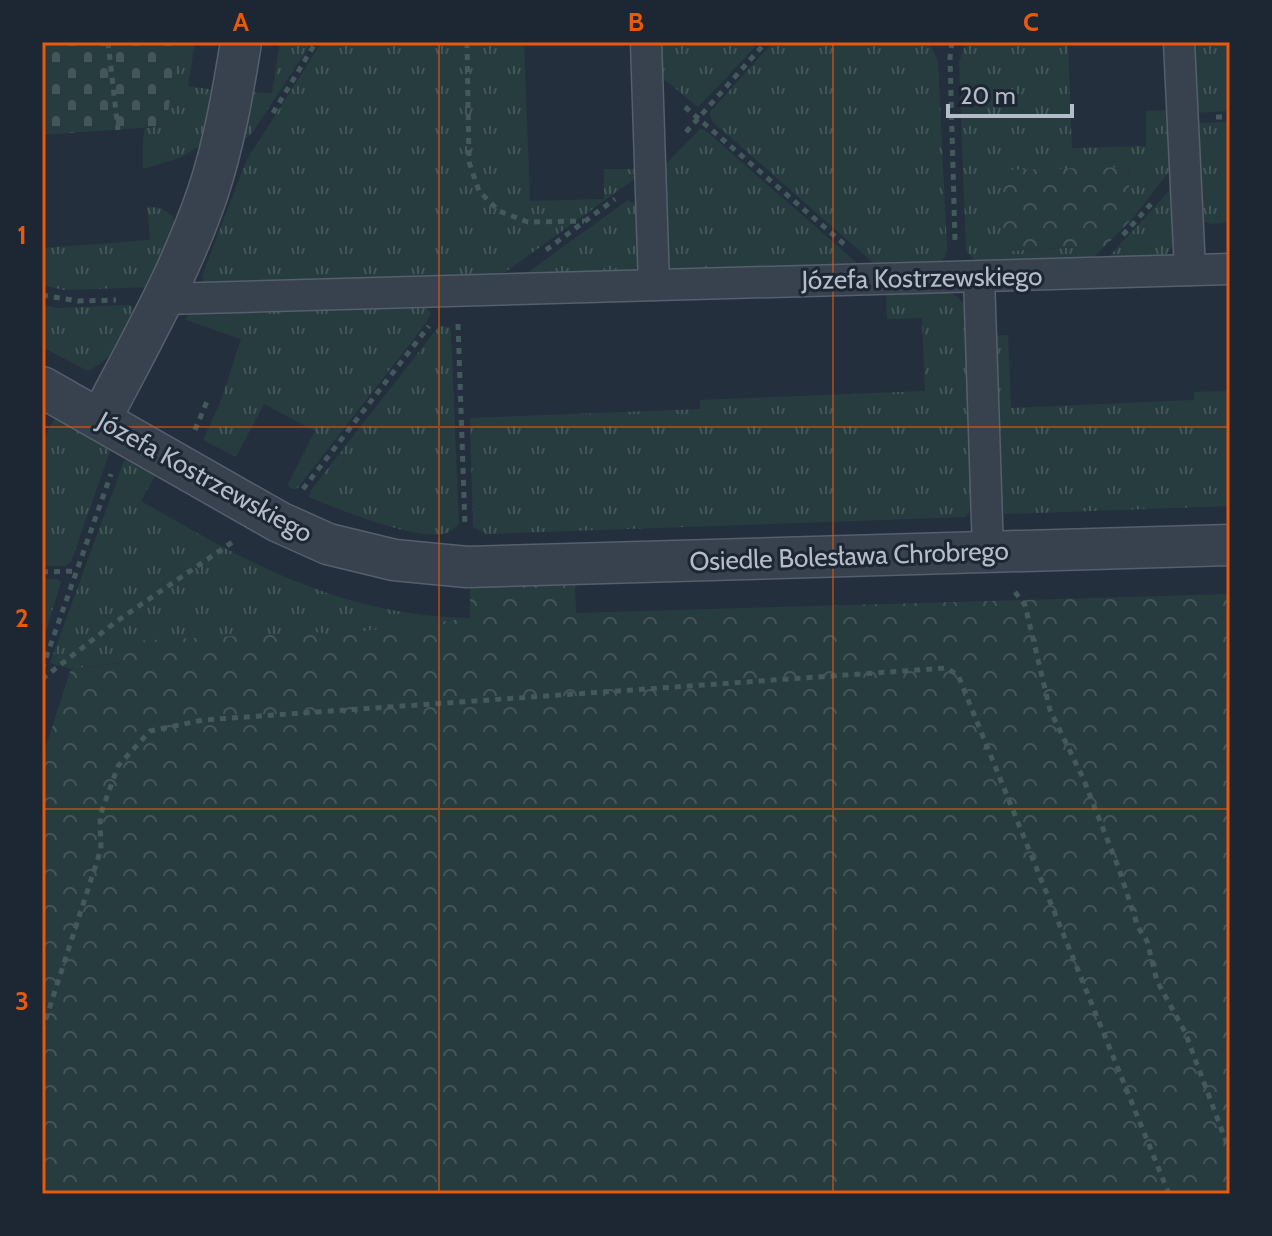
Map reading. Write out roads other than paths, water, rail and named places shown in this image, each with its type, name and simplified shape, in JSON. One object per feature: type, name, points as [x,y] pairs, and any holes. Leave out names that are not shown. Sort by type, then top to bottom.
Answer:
[{"type":"street","points":[[100,420],[164,299],[209,191],[233,94],[241,42]]},
{"type":"street","points":[[646,42],[654,285]]},
{"type":"street","points":[[1179,42],[1190,270]]},
{"type":"street","name":"Józefa Kostrzewskiego","points":[[164,299],[1230,269]]},
{"type":"street","points":[[968,277],[988,552]]},
{"type":"street","name":"Józefa Kostrzewskiego","points":[[42,387],[269,515],[328,544],[394,560],[467,567]]},
{"type":"street","name":"Osiedle Bolesława Chrobrego","points":[[467,567],[1230,545]]}]
